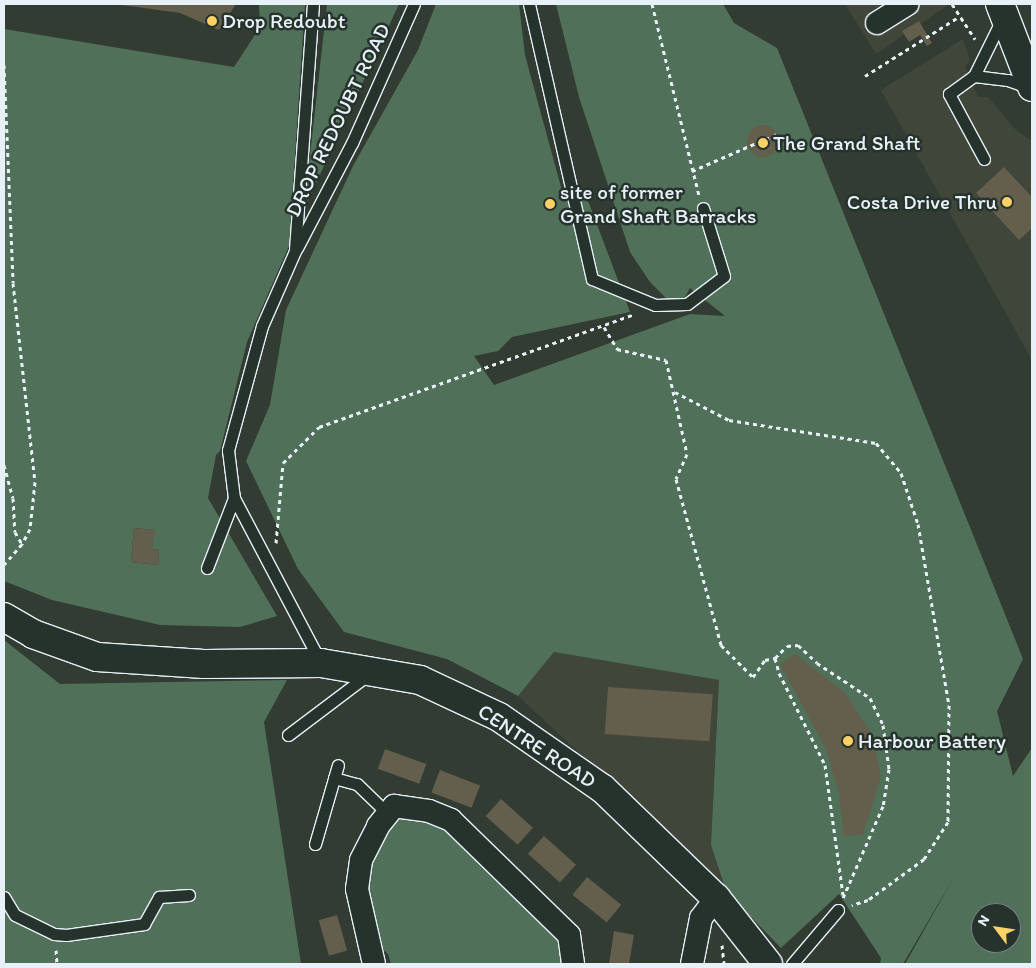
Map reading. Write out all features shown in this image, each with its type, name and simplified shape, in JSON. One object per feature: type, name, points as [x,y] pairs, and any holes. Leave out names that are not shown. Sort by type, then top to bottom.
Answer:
[{"type":"main road","points":[[1002,9],[1025,55],[1032,88]]},
{"type":"main road","name":"CENTRE ROAD","points":[[4,617],[33,634],[98,657],[204,664],[321,663],[374,669],[420,680],[499,717],[603,789],[716,898],[768,964]]},
{"type":"street","points":[[877,23],[908,4]]},
{"type":"street","points":[[374,964],[357,888],[361,860],[378,826],[394,806],[429,812],[451,820],[568,935],[573,964]]},
{"type":"street","points":[[692,964],[701,918],[716,898]]},
{"type":"lane","name":"DROP REDOUBT ROAD","points":[[295,251],[314,4]]},
{"type":"lane","name":"DROP REDOUBT ROAD","points":[[321,663],[234,498],[228,450],[262,326],[295,251],[352,143],[414,4]]},
{"type":"lane","points":[[529,4],[592,279],[655,305],[687,304],[724,276],[703,208]]},
{"type":"lane","points":[[984,159],[948,94],[974,76],[983,59],[1002,9]]},
{"type":"lane","points":[[974,76],[1008,80],[1032,88]]},
{"type":"lane","points":[[207,568],[234,498]]},
{"type":"lane","points":[[288,734],[374,669]]},
{"type":"lane","points":[[314,844],[338,765]]},
{"type":"lane","points":[[334,778],[357,784],[388,814]]},
{"type":"lane","points":[[4,897],[15,915],[54,934],[66,935],[144,924],[159,897],[189,895]]},
{"type":"lane","points":[[792,964],[838,910]]},
{"type":"path","points":[[652,4],[692,171],[703,208]]},
{"type":"path","points":[[952,4],[977,42],[983,59]]},
{"type":"path","points":[[865,76],[960,16]]},
{"type":"path","points":[[4,65],[13,283],[35,482],[30,529],[22,544],[4,565]]},
{"type":"path","points":[[692,171],[777,134]]},
{"type":"path","points":[[273,573],[283,463],[319,427],[604,327],[655,305]]},
{"type":"path","points":[[604,327],[617,349],[666,360],[686,454],[676,479],[722,645],[753,677],[765,660],[775,658],[787,646],[798,645],[818,662],[870,698],[883,725],[889,769],[883,806],[844,896],[826,765],[779,673],[775,658]]},
{"type":"path","points":[[674,392],[729,420],[876,443],[901,473],[918,524],[949,705],[948,822],[924,859],[868,900],[838,910]]},
{"type":"path","points":[[4,465],[13,498],[15,532],[22,544]]},
{"type":"shaded area","points":[[845,4],[945,4],[947,6],[876,54]]},
{"type":"shaded area","points":[[963,39],[970,61],[965,66],[978,97],[988,97],[1016,130],[1032,141],[1032,360],[881,90]]},
{"type":"shaded area","points":[[554,652],[719,680],[711,845],[724,887],[518,696]]},
{"type":"green space","points":[[259,4],[305,4],[289,246],[247,342],[220,451],[216,455],[208,498],[277,616],[240,627],[160,625],[52,600],[4,581],[4,29],[234,67],[260,27]],"holes":[[[134,528],[154,530],[152,549],[159,550],[158,565],[131,562]]]},
{"type":"green space","points":[[327,4],[399,4],[304,209]]},
{"type":"green space","points":[[436,4],[519,4],[525,55],[564,198],[587,198],[630,312],[512,337],[498,351],[474,356],[494,385],[690,314],[725,316],[690,288],[684,299],[668,300],[650,282],[630,252],[579,97],[556,4],[723,4],[734,23],[777,48],[1023,659],[997,711],[1013,776],[1032,748],[1032,964],[905,964],[954,877],[903,964],[880,964],[881,958],[839,894],[781,948],[726,891],[711,845],[719,680],[554,652],[518,696],[447,659],[344,632],[298,569],[246,461],[270,405],[286,310],[353,166],[418,50]]},
{"type":"green space","points":[[4,640],[60,684],[287,680],[264,722],[301,964],[4,964]]},
{"type":"green space","points":[[398,817],[419,819],[446,829],[477,850],[477,863],[546,928],[559,930],[564,964],[391,964],[388,954],[378,945],[364,887],[367,863],[386,831]]},
{"type":"building","name":"Drop Redoubt","points":[[115,4],[236,4],[219,30],[180,13]]},
{"type":"building","points":[[919,21],[932,43],[927,46],[920,35],[909,42],[902,31]]},
{"type":"building","name":"The Grand Shaft","points":[[763,125],[774,130],[779,141],[774,152],[763,157],[752,152],[747,141],[752,130]]},
{"type":"building","points":[[1004,167],[1032,197],[1032,228],[1019,240],[976,193]]},
{"type":"building","points":[[134,528],[155,530],[152,549],[159,550],[158,565],[131,562]]},
{"type":"building","name":"Harbour Battery","points":[[795,654],[844,692],[871,732],[881,776],[863,835],[844,836],[839,794],[827,751],[780,664]]},
{"type":"building","points":[[608,687],[713,694],[709,741],[605,734]]},
{"type":"building","points":[[385,749],[426,764],[419,784],[378,769]]},
{"type":"building","points":[[440,770],[480,785],[472,808],[431,792]]},
{"type":"building","points":[[501,799],[533,828],[518,845],[486,816]]},
{"type":"building","points":[[544,836],[576,865],[560,883],[528,854]]},
{"type":"building","points":[[587,877],[621,905],[607,923],[573,895]]},
{"type":"building","points":[[337,915],[347,951],[329,956],[319,920]]},
{"type":"building","points":[[614,931],[634,935],[629,964],[609,964]]},
{"type":"place","name":"Drop Redoubt","points":[[212,21]]},
{"type":"place","name":"The Grand Shaft","points":[[763,143]]},
{"type":"place","name":"Costa Drive Thru","points":[[1007,202]]},
{"type":"place","name":"site of former Grand Shaft Barracks","points":[[550,204]]},
{"type":"place","name":"Harbour Battery","points":[[848,741]]}]
